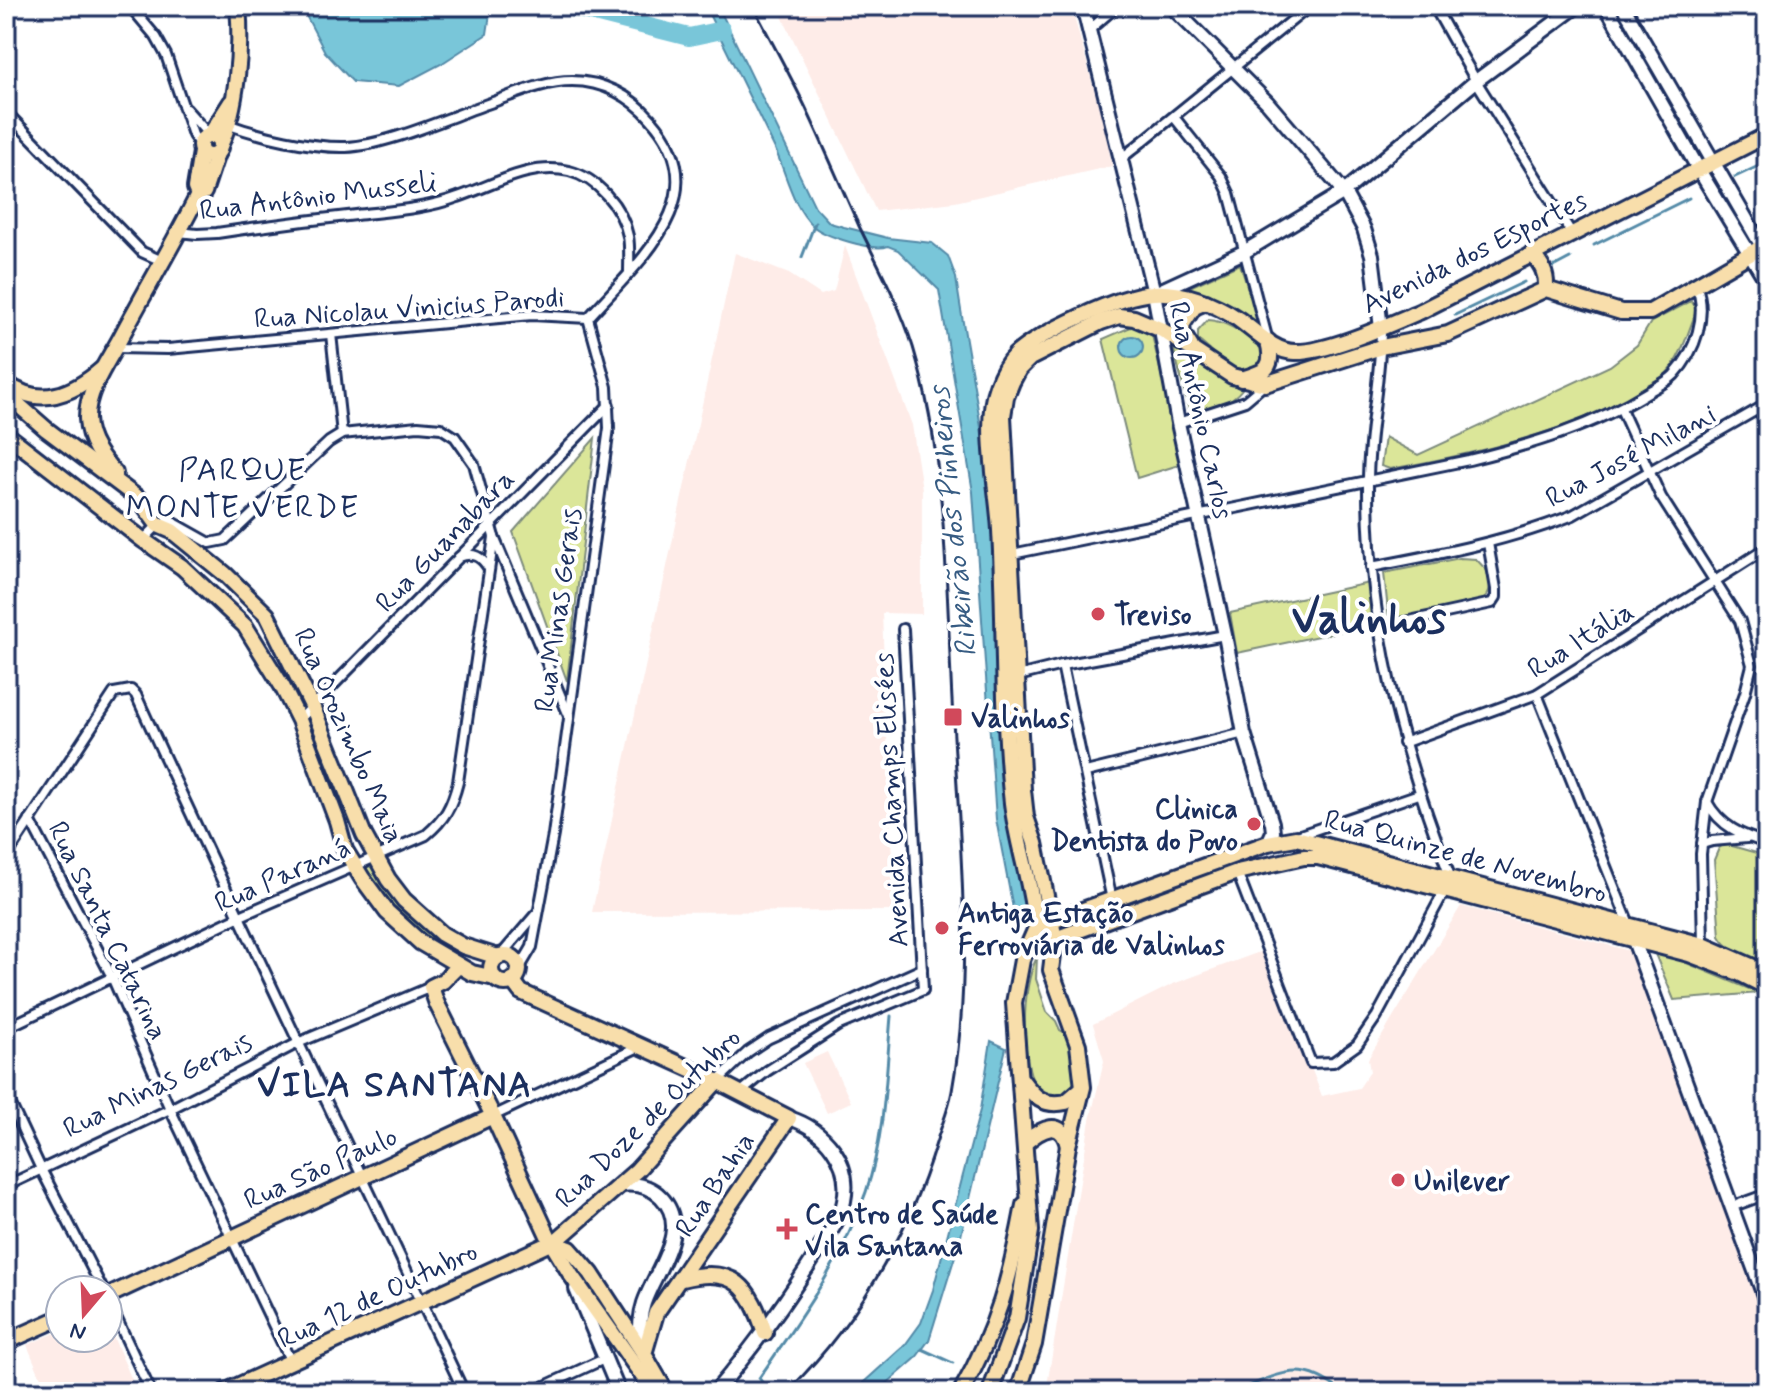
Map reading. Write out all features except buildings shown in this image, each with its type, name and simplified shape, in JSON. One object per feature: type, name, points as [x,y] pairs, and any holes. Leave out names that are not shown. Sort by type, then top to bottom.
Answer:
[{"type":"main road","points":[[158,525],[139,499],[100,457],[90,436],[87,420],[89,403],[105,366],[198,195],[195,188],[210,144],[224,122],[233,98],[240,43],[238,6]]},
{"type":"main road","name":"Rua Antônio Carlos","points":[[1083,6],[1154,293],[1178,423],[1244,733],[1272,823],[1273,832],[1268,843]]},
{"type":"main road","points":[[1171,6],[1267,102],[1344,192],[1364,229],[1372,255],[1381,328]]},
{"type":"main road","points":[[1027,1392],[1068,1146],[1083,1087],[1078,1045],[1051,970],[1055,939],[1026,817],[1010,678],[992,417],[997,387],[1008,363],[1016,354],[1042,337],[1111,304],[1154,293],[1244,252],[1344,192],[1476,81],[1577,6]]},
{"type":"main road","points":[[1606,6],[1699,170],[1762,250]]},
{"type":"main road","points":[[1623,6],[1762,250],[1767,282]]},
{"type":"main road","name":"Avenida dos Esportes","points":[[1154,293],[1206,302],[1235,317],[1282,350],[1308,351],[1381,328],[1421,311],[1767,135]]},
{"type":"main road","points":[[1532,253],[1544,268],[1546,289],[1635,313],[1650,312],[1762,250]]},
{"type":"main road","name":"Avenida dos Esportes","points":[[1010,678],[1012,554],[1003,416],[1006,397],[1019,369],[1030,358],[1119,316],[1134,318],[1162,330],[1241,379],[1265,384],[1381,347],[1448,334],[1546,289]]},
{"type":"main road","points":[[1194,350],[1183,334],[1182,325],[1194,307],[1206,302]]},
{"type":"main road","points":[[1241,379],[1260,374],[1269,365],[1272,358],[1268,341]]},
{"type":"main road","points":[[6,383],[15,390],[36,397],[57,396],[74,390],[105,366]]},
{"type":"main road","points":[[6,394],[46,429],[139,499]]},
{"type":"main road","name":"Rua Orozimbo Maia","points":[[6,434],[194,577],[245,626],[299,720],[345,850],[387,912],[434,952],[472,973],[495,978]]},
{"type":"main road","name":"Rua Orozimbo Maia","points":[[158,525],[172,531],[225,574],[267,615],[313,708],[375,856],[404,900],[442,934],[463,946],[499,956]]},
{"type":"main road","points":[[990,1392],[1010,1343],[1023,1289],[1031,1231],[1016,1042],[1016,982],[1036,928],[1034,900],[1012,805],[1010,678]]},
{"type":"main road","points":[[1055,939],[1237,872],[1304,857],[1272,823]]},
{"type":"main road","points":[[1318,828],[1319,839],[1324,845]]},
{"type":"main road","points":[[1036,928],[1051,920],[1289,838]]},
{"type":"main road","name":"Rua Quinze de Novembro","points":[[1289,838],[1306,839],[1710,961],[1767,987]]},
{"type":"main road","name":"Rua Quinze de Novembro","points":[[1304,857],[1318,857],[1629,924],[1703,945],[1767,973]]},
{"type":"main road","points":[[1629,924],[1767,1304]]},
{"type":"main road","points":[[458,966],[463,946]]},
{"type":"main road","points":[[516,975],[503,983],[495,978],[491,965],[499,956],[513,958],[521,992],[741,1092],[789,1118],[806,1123],[831,1145],[846,1179],[844,1203],[833,1226],[765,1333],[715,1392]]},
{"type":"main road","name":"Rua Minas Gerais","points":[[431,987],[443,981],[458,966]]},
{"type":"main road","points":[[431,987],[551,1242],[571,1275],[662,1389]]},
{"type":"main road","points":[[1021,1079],[1033,1096],[1045,1103],[1066,1102],[1083,1087]]},
{"type":"main road","name":"Rua Doze de Outubro","points":[[551,1242],[637,1170],[717,1081]]},
{"type":"main road","name":"Rua São Paulo","points":[[124,1290],[232,1236],[493,1116]]},
{"type":"main road","name":"Rua Bahia","points":[[642,1350],[656,1313],[789,1118]]},
{"type":"main road","points":[[1026,1142],[1045,1127],[1052,1127],[1065,1135],[1068,1146]]},
{"type":"main road","points":[[620,1185],[641,1186],[660,1196],[671,1215],[673,1228],[671,1241],[638,1326],[642,1350]]},
{"type":"main road","points":[[961,1392],[984,1351],[1007,1288],[1027,1185]]},
{"type":"main road","points":[[551,1242],[570,1249],[583,1263],[642,1350],[662,1389]]},
{"type":"main road","name":"Rua 12 de Outubro","points":[[224,1392],[551,1242]]},
{"type":"main road","points":[[682,1279],[701,1274],[734,1280],[747,1290],[765,1333]]},
{"type":"main road","points":[[571,1275],[619,1392]]},
{"type":"main road","points":[[6,1342],[44,1325]]},
{"type":"main road","points":[[1018,1392],[1034,1344]]},
{"type":"street","points":[[130,6],[156,37],[166,55],[193,135],[210,144]]},
{"type":"street","points":[[1088,31],[1117,6]]},
{"type":"street","points":[[1122,158],[1310,6]]},
{"type":"street","points":[[1434,6],[1476,81],[1572,234]]},
{"type":"street","name":"Rua Nicolau Vinicius Parodi","points":[[115,348],[168,349],[532,315],[588,318],[665,230],[675,203],[678,179],[662,131],[642,109],[623,95],[600,85],[571,81],[541,85],[404,133],[347,147],[288,140],[224,122]]},
{"type":"street","points":[[186,108],[210,144]]},
{"type":"street","points":[[6,112],[142,252],[162,261]]},
{"type":"street","points":[[1174,117],[1221,176],[1229,193],[1268,341]]},
{"type":"street","name":"Rua Antônio Musseli","points":[[179,232],[217,233],[402,210],[454,199],[526,171],[549,169],[571,172],[591,181],[605,194],[622,218],[628,237],[629,272]]},
{"type":"street","points":[[1012,554],[1524,446],[1621,409],[1672,377],[1690,352],[1702,314],[1702,299],[1696,284]]},
{"type":"street","name":"Rua Minas Gerais","points":[[516,975],[532,947],[561,789],[604,464],[609,405],[602,362],[588,318]]},
{"type":"street","points":[[1237,872],[1311,1063],[1325,1064],[1345,1056],[1366,1033],[1448,884],[1403,743],[1377,628],[1368,480],[1381,328]]},
{"type":"street","points":[[331,334],[342,434]]},
{"type":"street","points":[[1178,423],[1245,401],[1265,384]]},
{"type":"street","name":"Rua José Milani","points":[[1371,567],[1488,543],[1573,515],[1767,404]]},
{"type":"street","name":"Rua Guanabara","points":[[299,720],[609,405]]},
{"type":"street","points":[[1621,409],[1661,497],[1740,621],[1752,665],[1707,802],[1702,844],[1703,945]]},
{"type":"street","points":[[143,540],[158,525],[169,520],[210,543],[225,540],[329,442],[342,434],[418,426],[441,428],[455,437],[470,457],[494,537],[569,716]]},
{"type":"street","name":"Rua Paraná","points":[[6,1028],[238,917],[426,835],[442,821],[452,805],[494,537]]},
{"type":"street","points":[[1377,628],[1492,603],[1496,589],[1488,543]]},
{"type":"street","name":"Rua Itália","points":[[1403,743],[1537,694],[1767,548]]},
{"type":"street","points":[[458,557],[468,553],[476,555],[490,570]]},
{"type":"street","name":"Avenida Champs Elisées","points":[[903,629],[922,969]]},
{"type":"street","points":[[1010,678],[1062,665],[1225,635]]},
{"type":"street","points":[[1062,665],[1118,916]]},
{"type":"street","points":[[6,857],[114,693],[131,690],[464,1392]]},
{"type":"street","points":[[1537,694],[1629,924]]},
{"type":"street","points":[[1086,772],[1244,733]]},
{"type":"street","points":[[1289,838],[1419,794]]},
{"type":"street","points":[[1707,802],[1714,815],[1748,838],[1767,843]]},
{"type":"street","name":"Rua Santa Catarina","points":[[30,820],[112,977],[170,1109],[291,1363]]},
{"type":"street","points":[[1702,844],[1748,838]]},
{"type":"street","points":[[499,956],[539,911]]},
{"type":"street","name":"Rua Doze de Outubro","points":[[717,1081],[748,1052],[769,1038],[922,969],[923,986],[919,993],[839,1025],[767,1071],[741,1092]]},
{"type":"street","name":"Rua Minas Gerais","points":[[6,1186],[170,1109],[300,1042],[431,987]]},
{"type":"street","name":"Rua São Paulo","points":[[493,1116],[641,1046]]},
{"type":"street","points":[[6,1094],[95,1274]]},
{"type":"street","points":[[1731,1207],[1767,1194]]},
{"type":"street","points":[[124,1333],[151,1392]]},
{"type":"street","points":[[532,1392],[604,1359]]},
{"type":"shaded area","points":[[777,6],[1071,6],[1107,135],[1112,166],[955,202],[876,211]]},
{"type":"shaded area","points":[[845,246],[912,425],[922,489],[922,614],[882,613],[894,911],[592,912],[735,253],[789,274],[821,295],[834,291]]},
{"type":"shaded area","name":"Unilever","points":[[1461,906],[1634,952],[1767,1326],[1767,1380],[1744,1392],[1046,1392],[1090,1120],[1104,1061],[1093,1024],[1173,984],[1265,950],[1322,1096],[1359,1088],[1370,1072],[1368,1059]]},
{"type":"shaded area","points":[[827,1052],[851,1102],[827,1113],[803,1063]]},
{"type":"shaded area","points":[[44,1338],[44,1354],[121,1354],[133,1382],[111,1392],[47,1392],[27,1345]]},
{"type":"green space","points":[[1240,264],[1259,323],[1207,295],[1185,289]]},
{"type":"green space","points":[[1691,301],[1697,309],[1676,360],[1659,381],[1635,396],[1576,421],[1498,446],[1390,469],[1381,466],[1385,437],[1418,455],[1610,366],[1637,345],[1651,322]]},
{"type":"green space","points":[[1208,320],[1244,334],[1263,348],[1263,360],[1245,369],[1221,360],[1198,340],[1198,331]]},
{"type":"green space","points":[[1133,326],[1152,335],[1182,464],[1137,478],[1103,339]]},
{"type":"green space","points":[[1179,348],[1243,388],[1219,406],[1203,411],[1189,410],[1174,350]]},
{"type":"green space","points":[[595,438],[567,681],[513,532]]},
{"type":"green space","points":[[1460,558],[1476,559],[1492,576],[1482,602],[1389,621],[1384,573]]},
{"type":"green space","points":[[1369,583],[1371,625],[1237,653],[1230,613]]},
{"type":"green space","points":[[1725,844],[1767,856],[1767,966],[1734,950],[1720,936],[1714,860],[1719,848]]},
{"type":"green space","points":[[371,866],[397,904],[453,947],[454,952],[450,955],[411,927],[390,907],[363,871]]},
{"type":"green space","points":[[1653,949],[1759,993],[1674,1000]]},
{"type":"green space","points":[[1037,957],[1036,979],[1047,1012],[1060,1030],[1067,1034],[1075,1053],[1077,1075],[1065,1096],[1049,1098],[1036,1090],[1031,1076],[1025,1023],[1028,987]]},
{"type":"water","points":[[301,6],[491,7],[487,34],[441,64],[399,86],[353,82],[325,52]]},
{"type":"water","points":[[705,6],[718,6],[815,207],[830,223],[888,238],[932,243],[948,256],[956,278],[993,515],[1007,781],[1019,872],[1030,917],[1015,919],[996,819],[973,492],[939,290],[898,250],[838,238],[819,230],[806,219]]},
{"type":"water","points":[[1132,336],[1140,339],[1143,347],[1140,355],[1132,358],[1124,355],[1121,347],[1124,339]]},
{"type":"water","points":[[991,1041],[1006,1048],[960,1240],[929,1340],[915,1359],[877,1392],[853,1392],[905,1345],[921,1323],[933,1290],[980,1110]]},
{"type":"waterway","points":[[567,6],[689,37],[722,30]]},
{"type":"waterway","points":[[1735,177],[1767,162]]},
{"type":"waterway","points":[[1594,245],[1689,198]]},
{"type":"waterway","points":[[802,257],[815,223]]},
{"type":"waterway","points":[[1553,267],[1570,258]]},
{"type":"waterway","points":[[1455,315],[1524,282]]},
{"type":"waterway","points":[[769,1392],[759,1378],[832,1266],[866,1192],[881,1127],[891,1016]]},
{"type":"waterway","points":[[922,1349],[953,1363]]},
{"type":"waterway","points":[[1234,1392],[1289,1372],[1314,1375],[1342,1392]]},
{"type":"railway","points":[[753,6],[804,104],[895,301],[908,331],[924,390],[933,433],[943,522],[963,896],[963,994],[959,1042],[951,1097],[925,1175],[896,1243],[858,1307],[813,1365],[787,1392]]},
{"type":"place","name":"Treviso","points":[[1098,614]]},
{"type":"place","name":"Valinhos","points":[[953,717]]},
{"type":"place","name":"Clinica Dentista do Povo","points":[[1254,824]]},
{"type":"place","name":"Antiga Estação Ferroviária de Valinhos","points":[[942,928]]},
{"type":"place","name":"Unilever","points":[[1398,1180]]},
{"type":"place","name":"Centro de Saúde Vila Santana","points":[[787,1229]]},
{"type":"district","name":"PARQUE MONTE VERDE","points":[[243,488]]},
{"type":"district","name":"Valinhos","points":[[1369,617]]},
{"type":"district","name":"VILA SANTANA","points":[[395,1083]]},
{"type":"water label","name":"Ribeirão dos Pinheiros","points":[[952,522]]}]
